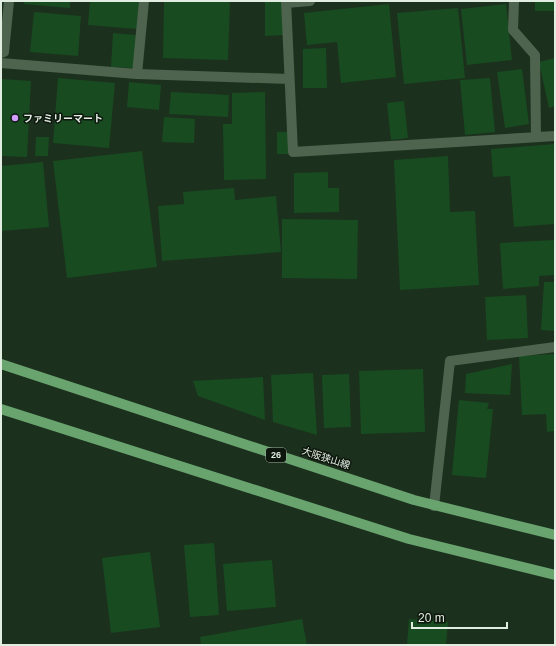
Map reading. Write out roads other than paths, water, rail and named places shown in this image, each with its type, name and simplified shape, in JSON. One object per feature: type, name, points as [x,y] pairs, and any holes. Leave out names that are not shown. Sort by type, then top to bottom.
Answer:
[{"type":"main road","name":"大阪狭山線","points":[[1,364],[434,506],[555,535]]},
{"type":"main road","points":[[1,409],[409,539],[555,575]]},
{"type":"street","points":[[1,53],[4,52],[9,1]]},
{"type":"street","points":[[137,74],[144,1]]},
{"type":"street","points":[[310,1],[286,2],[293,152],[555,136]]},
{"type":"street","points":[[514,1],[513,30],[535,55],[536,137]]},
{"type":"street","points":[[1,63],[137,74],[289,79]]},
{"type":"street","points":[[434,506],[450,361],[555,347]]},
{"type":"place","name":"ファミリーマート","points":[[15,118]]}]
